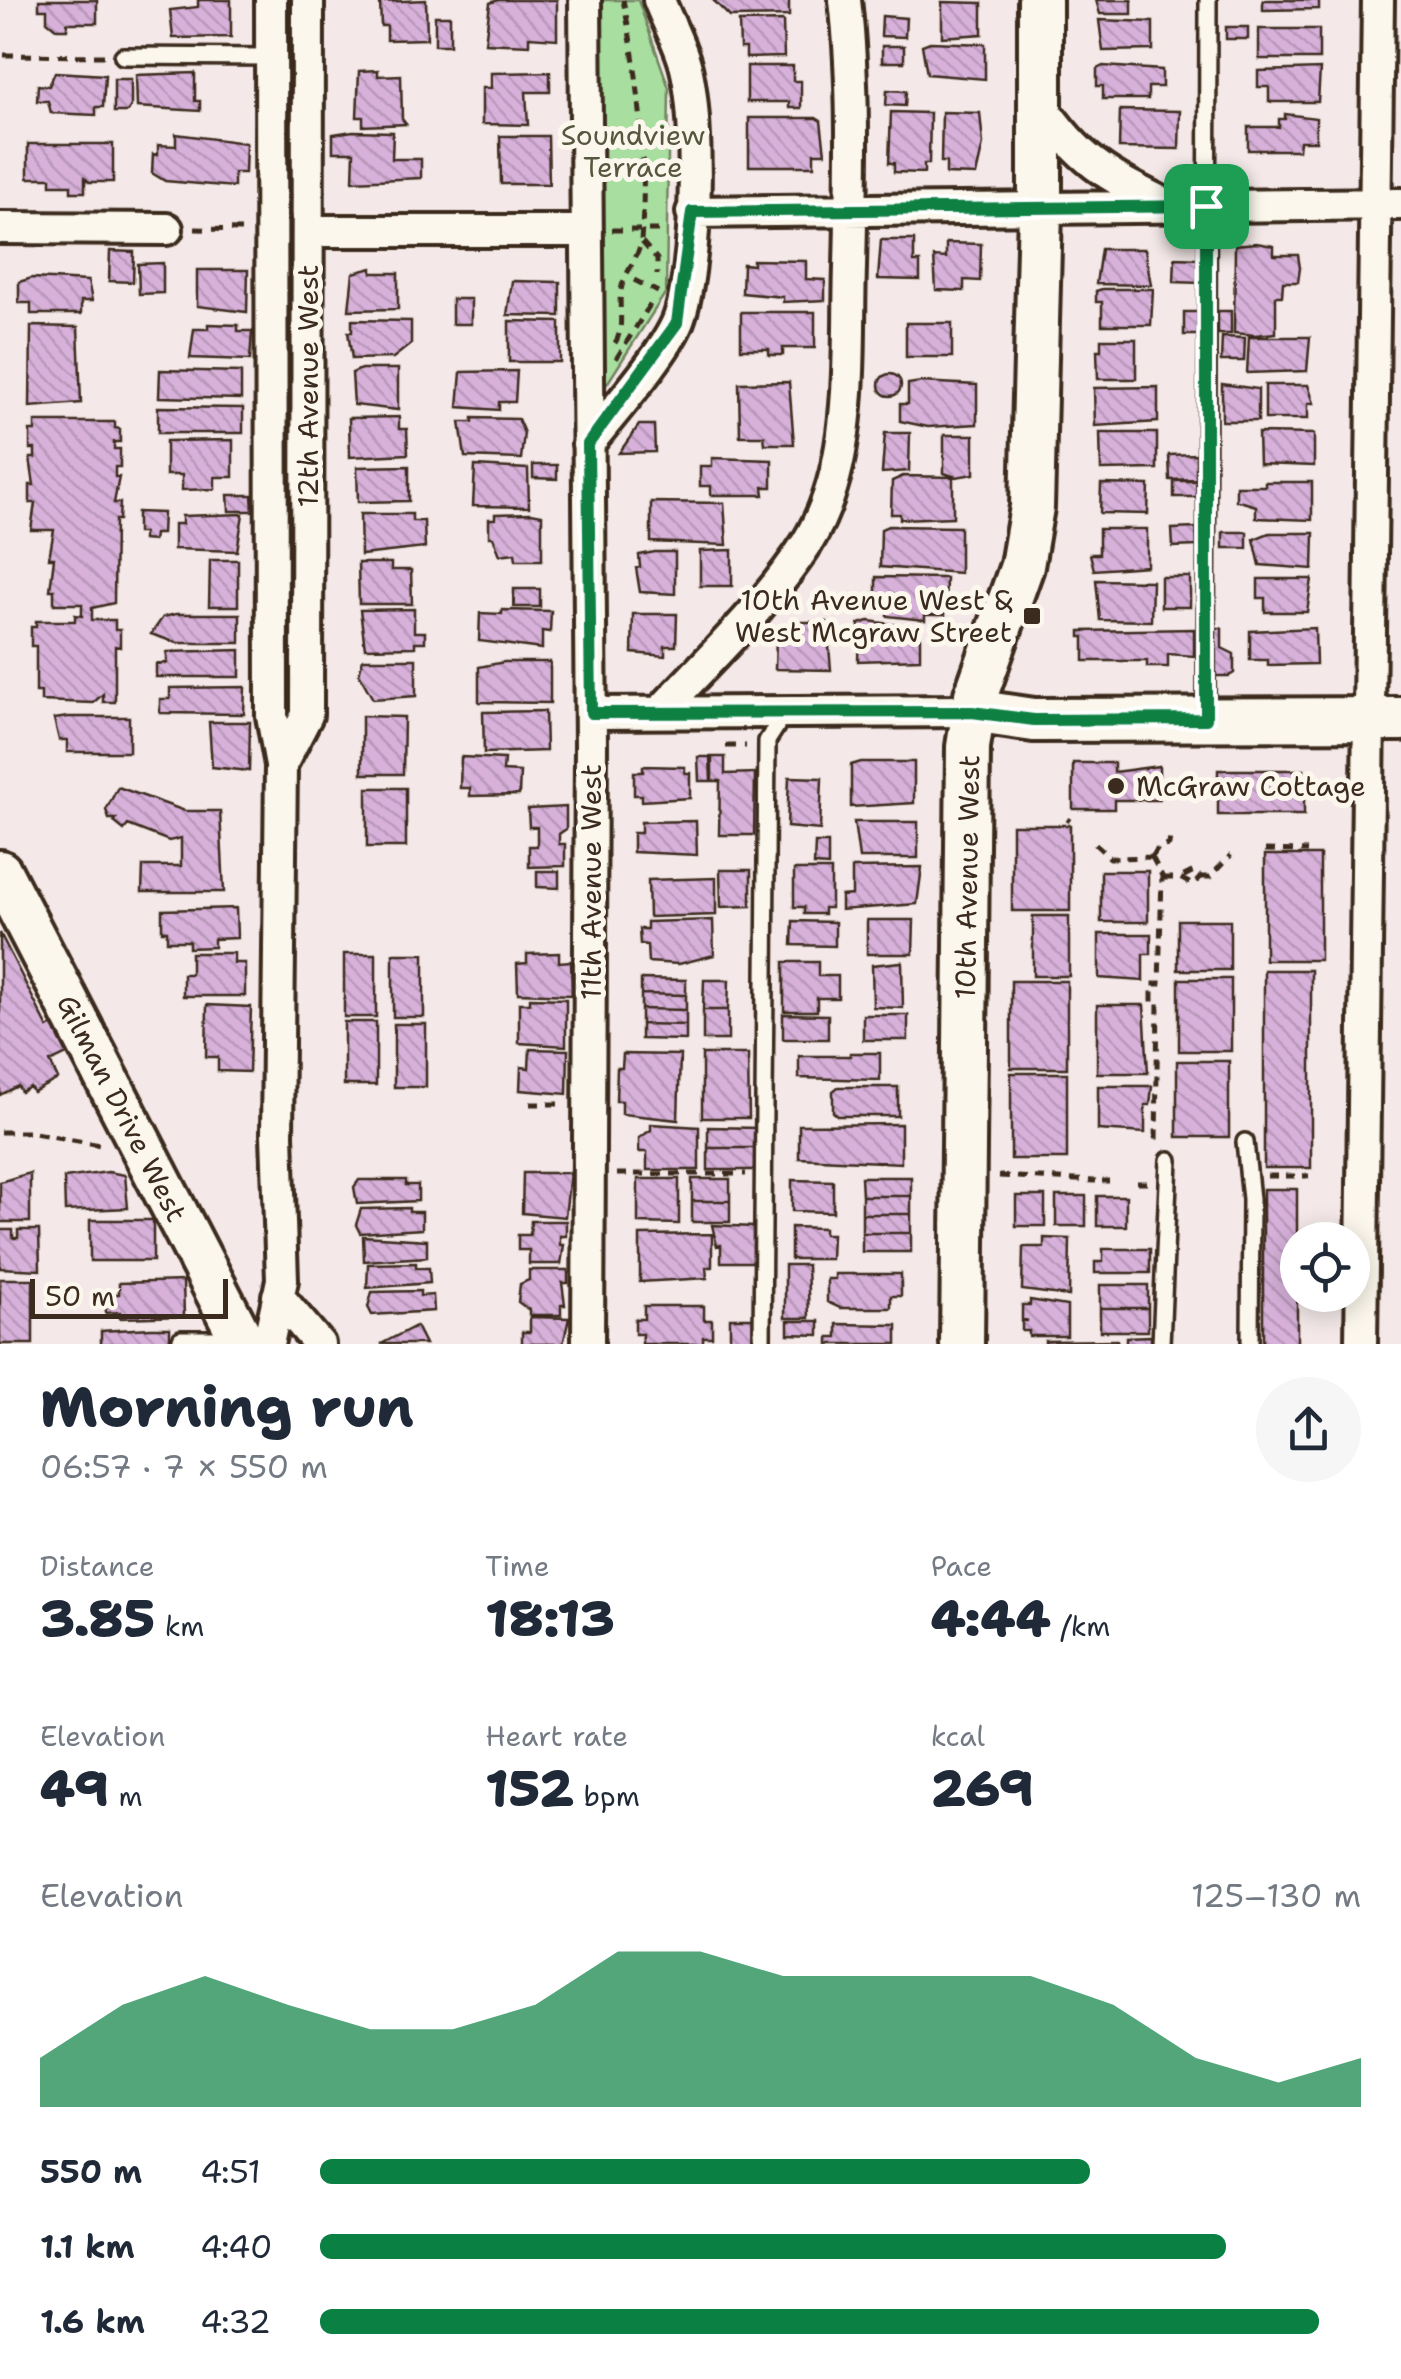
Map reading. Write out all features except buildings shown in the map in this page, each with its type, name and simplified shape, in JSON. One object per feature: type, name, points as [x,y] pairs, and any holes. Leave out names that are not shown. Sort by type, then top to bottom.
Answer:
[{"type":"street","name":"12th Avenue West","points":[[236,1340],[278,1296],[281,765],[272,716],[271,0]]},
{"type":"street","name":"12th Avenue West","points":[[281,765],[307,715],[308,0]]},
{"type":"street","name":"11th Avenue West","points":[[585,0],[591,713],[588,1344]]},
{"type":"street","points":[[588,444],[677,323],[692,121],[685,64],[659,0]]},
{"type":"street","points":[[662,710],[742,624],[808,541],[834,474],[845,409],[851,214],[845,0]]},
{"type":"street","name":"10th Avenue West","points":[[962,1344],[967,774],[972,712],[1029,537],[1040,210],[1040,0]]},
{"type":"street","points":[[1362,1344],[1366,753],[1385,719],[1389,204],[1378,0]]},
{"type":"street","points":[[1040,104],[1069,146],[1110,177],[1174,208]]},
{"type":"street","points":[[683,221],[1389,204]]},
{"type":"street","points":[[0,228],[166,229]]},
{"type":"street","points":[[308,231],[587,231]]},
{"type":"street","points":[[591,713],[972,712],[1034,720],[1385,719]]},
{"type":"street","points":[[776,727],[924,727],[972,712]]},
{"type":"street","name":"Gilman Drive West","points":[[0,872],[236,1340]]},
{"type":"street","points":[[278,1296],[319,1344]]},
{"type":"lane","points":[[1206,719],[1208,0]]},
{"type":"lane","points":[[123,56],[271,57]]},
{"type":"lane","points":[[762,1344],[767,741],[776,727]]},
{"type":"lane","points":[[1244,1142],[1250,1199],[1250,1344]]},
{"type":"lane","points":[[1161,1344],[1169,1160]]},
{"type":"lane","points":[[180,1344],[180,1339],[236,1340]]},
{"type":"path","points":[[609,362],[616,360],[658,292],[657,259],[640,241],[637,230],[642,176],[633,51],[623,0]]},
{"type":"path","points":[[4,54],[123,56]]},
{"type":"path","points":[[637,230],[683,221]]},
{"type":"path","points":[[166,229],[252,230]]},
{"type":"path","points":[[611,371],[610,350],[620,336],[622,288],[640,241]]},
{"type":"path","points":[[634,280],[658,292]]},
{"type":"path","points":[[726,746],[749,746]]},
{"type":"path","points":[[1152,857],[1159,847],[1169,845],[1170,836]]},
{"type":"path","points":[[1094,844],[1110,858],[1152,857]]},
{"type":"path","points":[[1266,850],[1308,850]]},
{"type":"path","points":[[1162,878],[1180,878],[1193,884],[1210,876],[1231,856]]},
{"type":"path","points":[[1152,857],[1162,878],[1159,984],[1152,984],[1152,1002],[1158,1002],[1156,1142]]},
{"type":"path","points":[[1180,878],[1194,871],[1202,877]]},
{"type":"path","points":[[530,1104],[573,1104]]},
{"type":"path","points":[[0,1132],[29,1132],[122,1149]]},
{"type":"path","points":[[604,1174],[754,1174]]},
{"type":"path","points":[[1008,1176],[1102,1181]]},
{"type":"path","points":[[1260,1176],[1309,1176]]},
{"type":"path","points":[[1136,1183],[1152,1184]]},
{"type":"green space","points":[[280,0],[294,0],[295,192],[291,195],[284,195]]},
{"type":"green space","name":"Soundview Terrace","points":[[596,0],[638,0],[669,88],[666,292],[603,390]]},
{"type":"green space","points":[[284,234],[294,234],[296,715],[282,716]]},
{"type":"place","name":"10th Avenue West & West Mcgraw Street","points":[[1032,616]]},
{"type":"place","name":"McGraw Cottage","points":[[1116,786]]},
{"type":"route","points":[[1206,206],[1206,719],[1034,720],[972,712],[591,713],[588,444],[677,323],[692,212],[851,214],[1206,206]]}]
